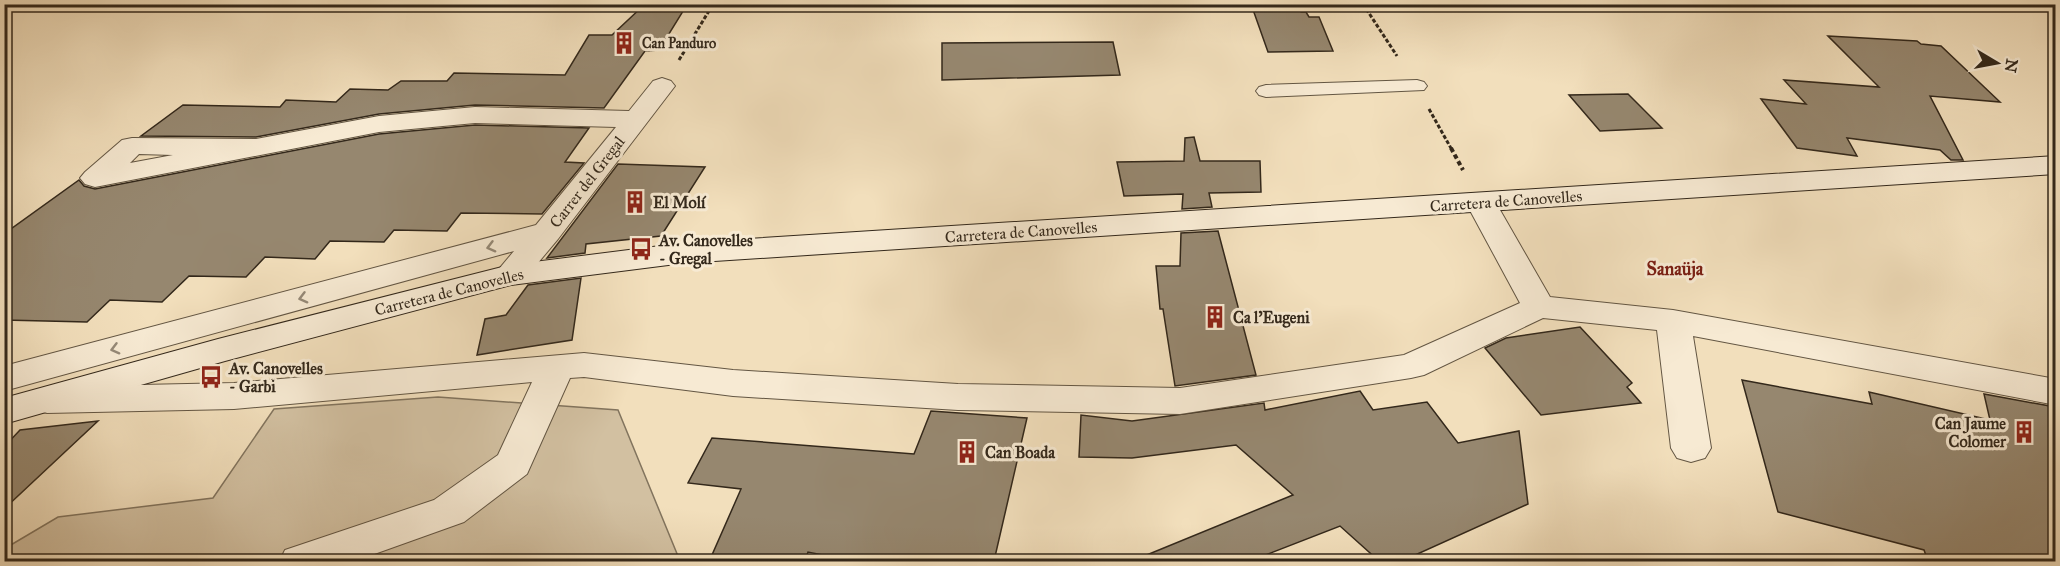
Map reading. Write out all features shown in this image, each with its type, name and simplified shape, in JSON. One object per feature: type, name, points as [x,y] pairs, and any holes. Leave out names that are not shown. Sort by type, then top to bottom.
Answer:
[{"type":"street","name":"Carrer del Gregal","points":[[510,275],[547,232],[662,86]]},
{"type":"street","points":[[255,147],[379,124],[475,115],[636,119]]},
{"type":"street","name":"Carretera de Canovelles","points":[[4,411],[510,275],[684,253],[2055,165]]},
{"type":"street","points":[[1481,202],[1539,307]]},
{"type":"street","points":[[4,379],[547,232]]},
{"type":"street","points":[[39,400],[234,396],[585,365],[733,383],[946,396],[1180,401],[1411,366],[1539,307],[1673,321],[2055,392]]},
{"type":"street","points":[[1673,321],[1691,448]]},
{"type":"street","points":[[300,561],[449,511],[513,464],[557,367]]},
{"type":"lane","points":[[1266,92],[1417,87]]},
{"type":"path","points":[[662,86],[712,6],[710,4]]},
{"type":"shaded area","points":[[438,397],[618,410],[680,561],[5,562],[4,549],[58,517],[213,498],[274,409]]},
{"type":"building","points":[[1251,4],[1298,4],[1301,12],[1306,12],[1309,17],[1319,17],[1333,51],[1268,52]]},
{"type":"building","points":[[644,5],[685,8],[659,50],[645,51],[604,108],[475,105],[379,114],[256,137],[141,136],[183,105],[280,107],[286,100],[336,102],[350,89],[388,90],[401,81],[447,81],[454,73],[565,75],[589,35],[612,35]]},
{"type":"building","points":[[1828,36],[1917,41],[1921,44],[1941,46],[2000,102],[1930,96],[1963,160],[1951,160],[1940,150],[1847,138],[1857,156],[1797,148],[1761,99],[1806,104],[1784,80],[1879,87]]},
{"type":"building","points":[[1113,42],[1120,75],[942,80],[942,43]]},
{"type":"building","points":[[1628,94],[1662,128],[1600,131],[1569,95]]},
{"type":"building","points":[[475,125],[589,128],[565,162],[584,163],[542,214],[461,213],[447,231],[394,230],[384,242],[330,241],[315,259],[265,257],[246,277],[189,276],[162,302],[110,300],[87,322],[4,320],[4,234],[79,180],[84,186],[95,189],[379,134]]},
{"type":"building","points":[[1194,137],[1200,161],[1260,161],[1261,192],[1209,193],[1212,207],[1182,209],[1183,194],[1124,196],[1117,162],[1184,161],[1185,138]]},
{"type":"building","name":"El Molí","points":[[618,164],[705,167],[661,236],[586,244],[585,253],[547,258]]},
{"type":"building","name":"Ca l'Eugeni","points":[[1218,231],[1256,375],[1175,386],[1163,309],[1160,309],[1156,266],[1180,266],[1181,233]]},
{"type":"building","points":[[581,278],[572,340],[477,355],[485,319],[506,315],[528,285]]},
{"type":"building","points":[[1580,327],[1632,383],[1627,387],[1641,403],[1541,415],[1485,348],[1506,338]]},
{"type":"building","points":[[1742,380],[1872,404],[1869,392],[1990,420],[1984,394],[2055,407],[2055,561],[1928,561],[1924,550],[1778,512]]},
{"type":"building","points":[[1360,391],[1373,410],[1427,402],[1458,443],[1519,431],[1528,504],[1402,561],[1379,561],[1340,526],[1250,561],[1132,561],[1293,495],[1236,445],[1132,458],[1079,457],[1081,415],[1132,421],[1264,403],[1265,410]]},
{"type":"building","points":[[931,411],[1027,418],[994,561],[853,561],[808,552],[805,561],[753,561],[712,555],[741,489],[688,483],[712,438],[914,454]]},
{"type":"building","points":[[98,421],[4,509],[4,447],[20,430]]},
{"type":"place","name":"Can Panduro","points":[[624,43]]},
{"type":"place","name":"El Molí","points":[[635,202]]},
{"type":"place","name":"Av. Canovelles - Gregal","points":[[641,249]]},
{"type":"place","name":"Ca l'Eugeni","points":[[1215,317]]},
{"type":"place","name":"Av. Canovelles - Garbi","points":[[211,377]]},
{"type":"place","name":"Can Jaume Colomer","points":[[2024,432]]},
{"type":"place","name":"Can Boada","points":[[967,452]]},
{"type":"district","name":"Sanaüja","points":[[1675,269]]}]
